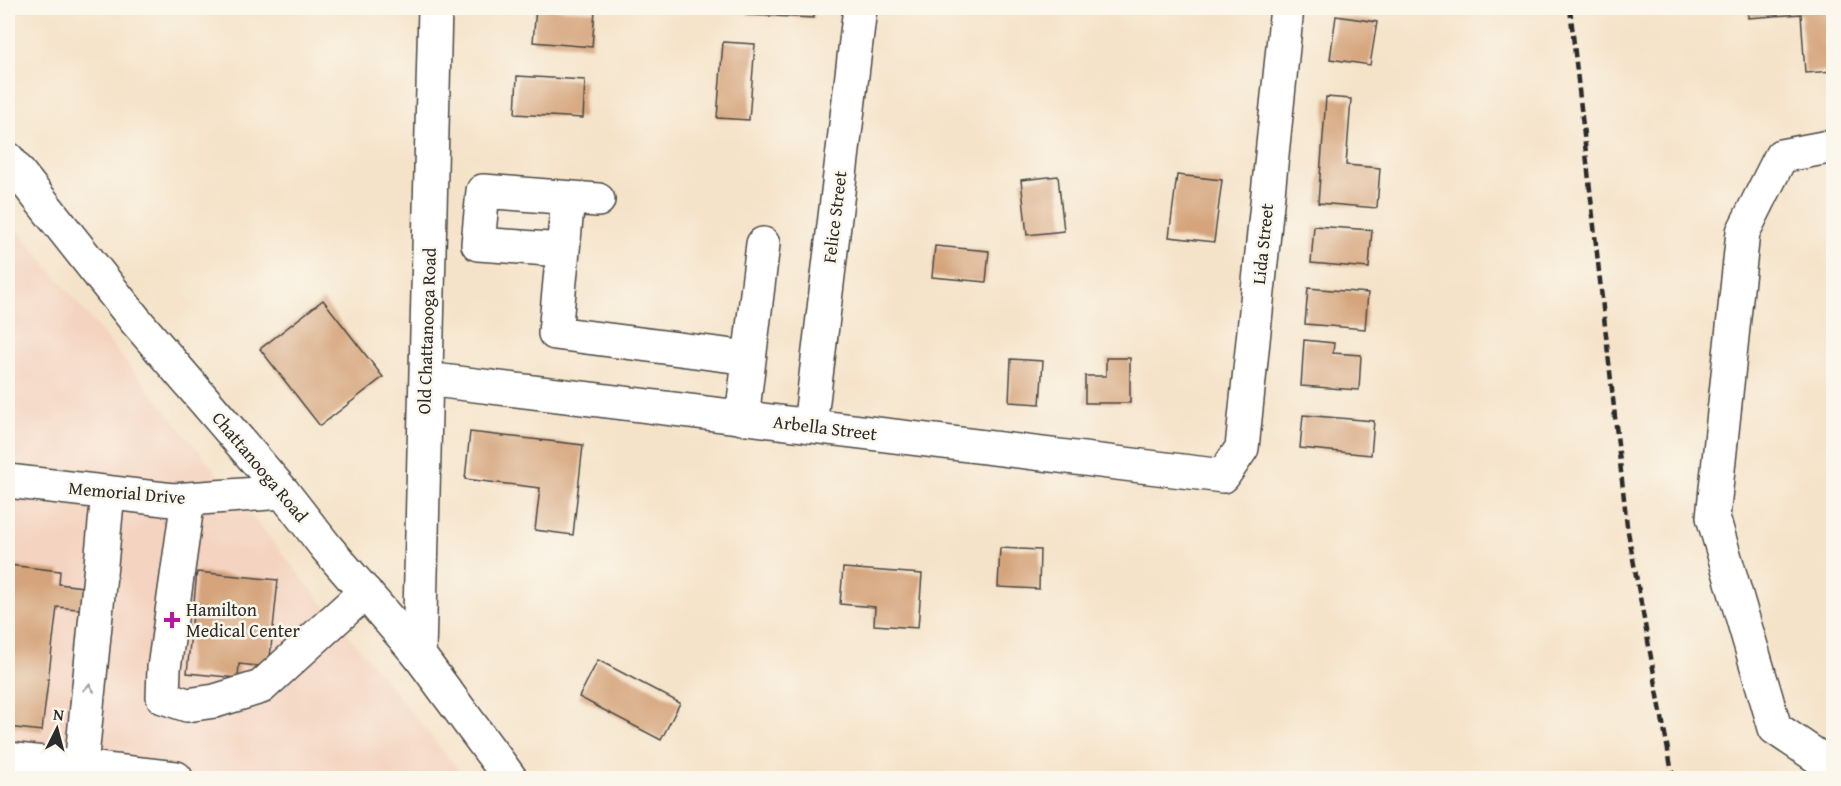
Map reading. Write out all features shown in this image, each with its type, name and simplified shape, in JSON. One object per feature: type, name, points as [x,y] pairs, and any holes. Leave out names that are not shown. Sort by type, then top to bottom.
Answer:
[{"type":"street","name":"Old Chattanooga Road","points":[[419,655],[435,8]]},
{"type":"street","name":"Felice Street","points":[[810,426],[860,8]]},
{"type":"street","name":"Lida Street","points":[[1223,476],[1242,448],[1287,8]]},
{"type":"street","points":[[1833,146],[1781,156],[1743,232],[1713,517],[1775,728],[1833,768]]},
{"type":"street","name":"Chattanooga Road","points":[[8,159],[136,321],[419,655],[510,778]]},
{"type":"street","points":[[478,244],[483,191],[583,199],[563,250],[555,333],[749,358]]},
{"type":"street","points":[[430,239],[563,250]]},
{"type":"street","points":[[742,418],[763,244]]},
{"type":"street","name":"Arbella Street","points":[[426,379],[1223,476]]},
{"type":"street","name":"Memorial Drive","points":[[8,481],[173,500],[283,492]]},
{"type":"street","points":[[81,767],[108,493]]},
{"type":"street","points":[[188,499],[164,668],[163,697],[187,705],[215,701],[261,687],[364,592]]},
{"type":"street","points":[[8,759],[176,778]]},
{"type":"shaded area","name":"Hamilton Medical Center","points":[[8,218],[207,461],[465,778],[8,778]]},
{"type":"building","points":[[536,8],[595,11],[592,47],[533,42]]},
{"type":"building","points":[[747,8],[814,8],[814,18],[747,15]]},
{"type":"building","points":[[1748,8],[1834,8],[1834,71],[1805,73],[1801,14],[1748,18]]},
{"type":"building","points":[[1336,16],[1377,22],[1370,65],[1330,59]]},
{"type":"building","points":[[723,42],[755,44],[749,120],[717,118]]},
{"type":"building","points":[[517,76],[585,80],[583,118],[515,114]]},
{"type":"building","points":[[1326,97],[1351,99],[1346,165],[1380,168],[1377,208],[1318,203]]},
{"type":"building","points":[[1177,175],[1222,180],[1214,242],[1169,237]]},
{"type":"building","points":[[1058,176],[1064,231],[1027,235],[1021,180]]},
{"type":"building","points":[[1314,226],[1372,230],[1369,268],[1311,263]]},
{"type":"building","points":[[935,246],[989,251],[986,282],[932,277]]},
{"type":"building","points":[[1308,288],[1368,293],[1365,329],[1305,324]]},
{"type":"building","points":[[323,300],[383,377],[320,426],[260,349]]},
{"type":"building","points":[[1304,340],[1334,343],[1333,353],[1361,355],[1359,390],[1301,386]]},
{"type":"building","points":[[1106,358],[1130,358],[1130,403],[1085,403],[1085,376],[1106,376]]},
{"type":"building","points":[[1011,359],[1043,361],[1040,404],[1009,402]]},
{"type":"building","points":[[1303,415],[1374,421],[1371,455],[1300,448]]},
{"type":"building","points":[[470,432],[583,445],[573,535],[535,530],[540,488],[465,479]]},
{"type":"building","points":[[1000,548],[1040,550],[1039,589],[998,587]]},
{"type":"building","points":[[8,565],[60,571],[59,584],[91,588],[88,610],[57,607],[42,731],[8,727]]},
{"type":"building","points":[[843,568],[922,574],[918,628],[874,625],[875,607],[840,604]]},
{"type":"building","points":[[197,572],[278,580],[269,667],[239,664],[238,678],[187,673]]},
{"type":"building","points":[[598,660],[680,703],[661,740],[579,697]]},
{"type":"railway","points":[[1570,8],[1627,526],[1673,778]]},
{"type":"place","name":"Hamilton Medical Center","points":[[172,620]]}]
